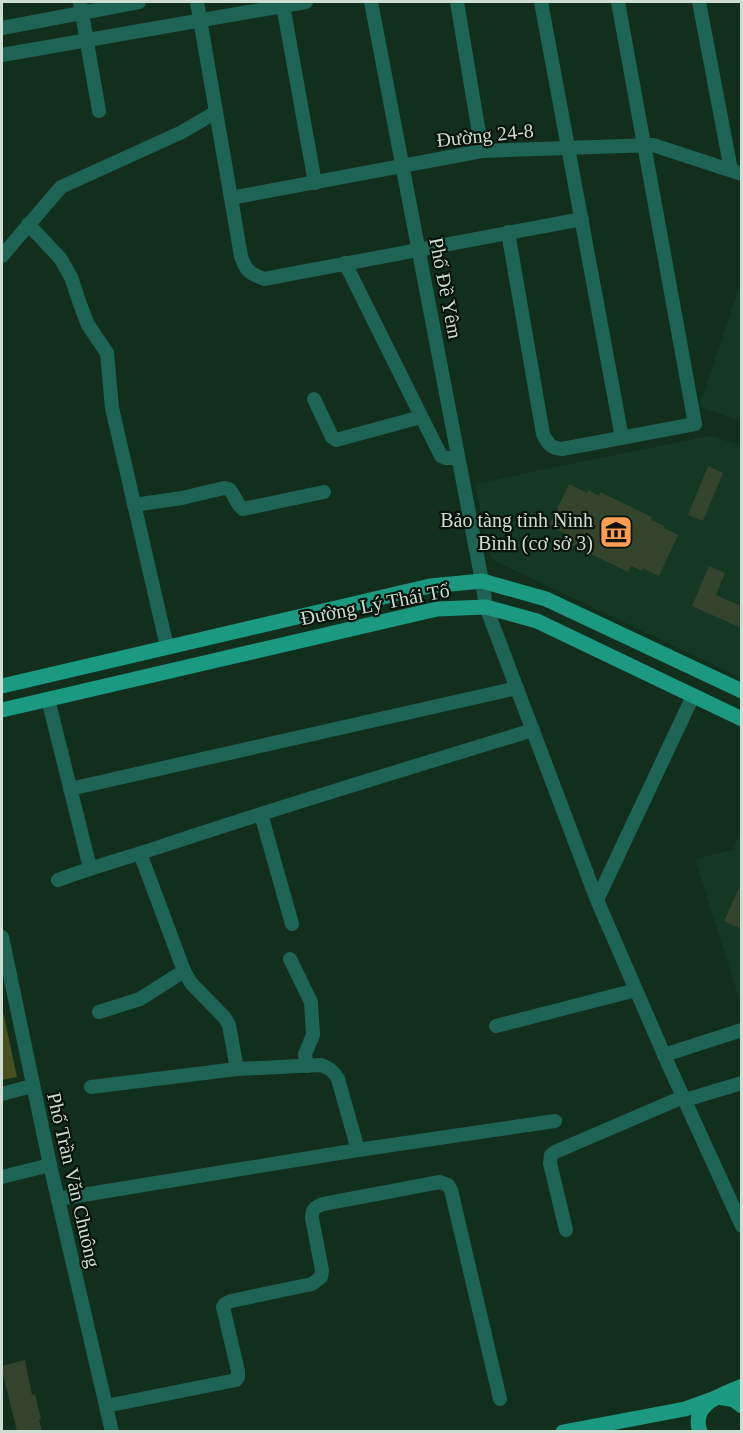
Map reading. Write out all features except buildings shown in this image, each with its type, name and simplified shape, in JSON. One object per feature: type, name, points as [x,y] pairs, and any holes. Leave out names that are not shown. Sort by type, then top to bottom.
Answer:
[{"type":"main road","name":"Đường Lý Thái Tổ","points":[[2,686],[430,585],[482,581],[546,599],[741,691]]},
{"type":"main road","name":"Đường Lý Thái Tổ","points":[[2,710],[436,609],[486,607],[537,621],[741,719]]},
{"type":"main road","points":[[700,1431],[698,1420],[704,1406],[710,1400],[741,1386]]},
{"type":"main road","points":[[563,1431],[685,1409],[718,1397],[734,1400],[741,1406]]},
{"type":"street","points":[[2,28],[81,7],[139,2]]},
{"type":"street","points":[[197,2],[241,256],[245,269],[253,275],[264,279],[582,219]]},
{"type":"street","points":[[2,55],[306,2]]},
{"type":"street","name":"Phố Đề Yêm","points":[[371,2],[486,607],[597,900],[741,1226]]},
{"type":"street","points":[[457,2],[482,151]]},
{"type":"street","points":[[541,2],[622,438]]},
{"type":"street","points":[[508,232],[543,434],[548,444],[553,448],[562,449],[696,424],[618,2]]},
{"type":"street","points":[[699,2],[728,156],[736,172]]},
{"type":"street","points":[[283,6],[315,183]]},
{"type":"street","points":[[81,7],[99,111]]},
{"type":"street","points":[[2,256],[61,187],[182,132],[216,112]]},
{"type":"street","name":"Đường 24-8","points":[[231,198],[482,151],[653,145],[736,172]]},
{"type":"street","points":[[728,156],[741,149]]},
{"type":"street","points":[[28,224],[60,258],[71,277],[88,325],[107,353],[112,408],[167,647]]},
{"type":"street","points":[[345,263],[441,456],[458,458]]},
{"type":"street","points":[[314,399],[332,437],[336,440],[421,417]]},
{"type":"street","points":[[134,505],[182,498],[224,488],[229,489],[238,506],[243,509],[324,492]]},
{"type":"street","points":[[70,789],[517,688]]},
{"type":"street","points":[[597,900],[693,696]]},
{"type":"street","points":[[48,699],[90,868]]},
{"type":"street","points":[[58,880],[532,730]]},
{"type":"street","points":[[261,814],[292,924]]},
{"type":"street","points":[[140,853],[184,970],[191,983],[229,1025],[237,1069]]},
{"type":"street","name":"Phố Trần Văn Chuông","points":[[2,937],[32,1086],[112,1431]]},
{"type":"street","points":[[290,959],[311,1002],[313,1035],[305,1054],[307,1066]]},
{"type":"street","points":[[99,1012],[140,999],[184,970]]},
{"type":"street","points":[[496,1026],[636,990]]},
{"type":"street","points":[[664,1055],[741,1030]]},
{"type":"street","points":[[91,1087],[237,1069],[321,1065],[328,1067],[338,1079],[358,1150]]},
{"type":"street","points":[[566,1230],[550,1163],[551,1155],[684,1099],[741,1083]]},
{"type":"street","points":[[2,1094],[32,1086]]},
{"type":"street","points":[[58,1199],[555,1120]]},
{"type":"street","points":[[2,1177],[50,1165]]},
{"type":"street","points":[[106,1406],[236,1380],[238,1371],[223,1307],[231,1301],[312,1284],[321,1277],[322,1270],[312,1218],[312,1211],[315,1207],[440,1182],[448,1185],[451,1190],[500,1400]]},
{"type":"shaded area","points":[[741,282],[741,421],[699,407]]},
{"type":"shaded area","points":[[710,436],[741,445],[741,678],[493,560],[488,550],[475,484]]},
{"type":"shaded area","points":[[741,830],[741,1005],[695,859],[733,850]]},
{"type":"shaded area","points":[[2,1007],[17,1077],[2,1080]]},
{"type":"place","name":"Bảo tàng tỉnh Ninh Bình (cơ sở 3)","points":[[616,532]]}]
